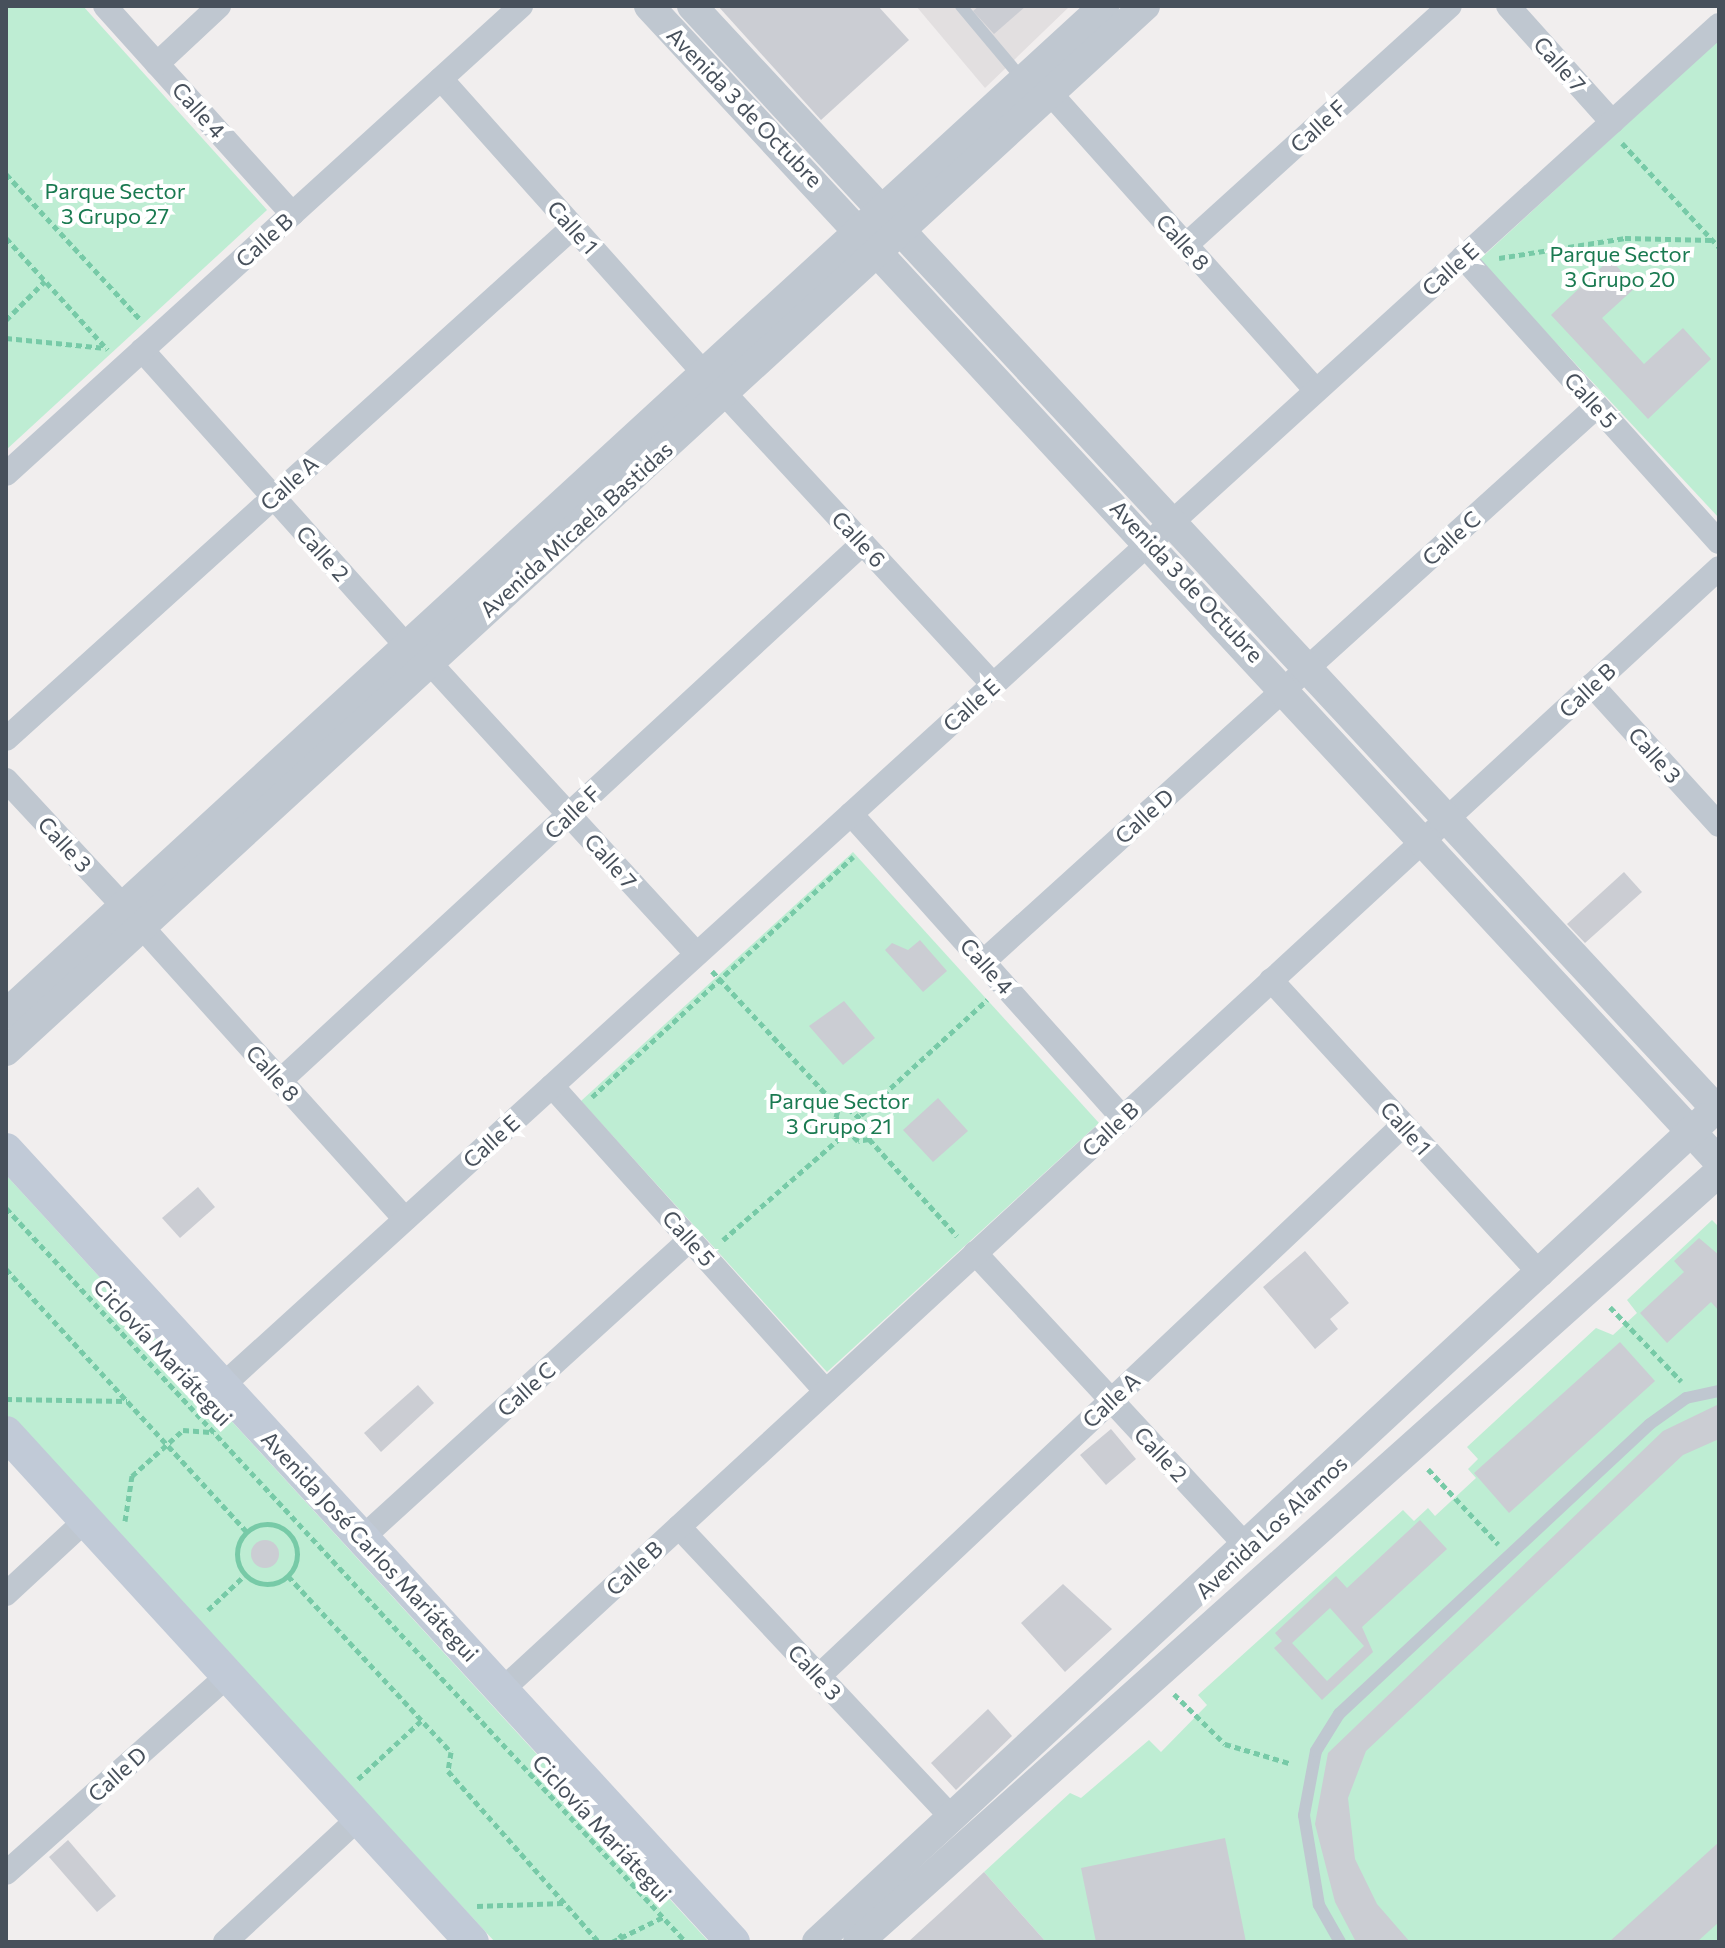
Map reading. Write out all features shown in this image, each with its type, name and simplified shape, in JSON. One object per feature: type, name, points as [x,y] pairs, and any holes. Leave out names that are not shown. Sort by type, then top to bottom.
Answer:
[{"type":"main road","name":"Avenida José Carlos Mariátegui","points":[[6,1150],[733,1942]]},
{"type":"main road","points":[[6,1433],[472,1942]]},
{"type":"street","name":"Calle 4","points":[[105,6],[292,214]]},
{"type":"street","points":[[157,64],[219,6]]},
{"type":"street","name":"Calle B","points":[[6,474],[113,355],[292,214],[521,6]]},
{"type":"street","name":"Avenida 3 de Octubre","points":[[649,6],[880,231],[1296,679],[1434,830],[1719,1162]]},
{"type":"street","name":"Avenida 3 de Octubre","points":[[692,6],[880,231]]},
{"type":"street","name":"Avenida Micaela Bastidas","points":[[1037,87],[1104,6]]},
{"type":"street","name":"Avenida Micaela Bastidas","points":[[6,1051],[133,917],[880,231],[1037,87],[1145,6]]},
{"type":"street","name":"Calle F","points":[[1186,245],[1450,6]]},
{"type":"street","name":"Calle 7","points":[[1508,6],[1615,133]]},
{"type":"street","name":"Calle E","points":[[222,1386],[1316,391],[1475,259],[1615,133],[1719,25]]},
{"type":"street","name":"Calle 1","points":[[441,79],[715,384]]},
{"type":"street","name":"Calle 8","points":[[1037,87],[1186,245],[1316,391]]},
{"type":"street","name":"Calle A","points":[[6,739],[573,227]]},
{"type":"street","name":"Calle 5","points":[[1475,259],[1597,406],[1719,542]]},
{"type":"street","name":"Calle 2","points":[[142,334],[274,497],[419,655]]},
{"type":"street","name":"Calle 6","points":[[715,384],[993,684]]},
{"type":"street","name":"Calle C","points":[[1296,679],[1597,406]]},
{"type":"street","name":"Calle F","points":[[280,1081],[863,543]]},
{"type":"street","name":"Calle B","points":[[502,1690],[826,1391],[974,1243],[1123,1118],[1719,568]]},
{"type":"street","name":"Calle 7","points":[[419,655],[697,954]]},
{"type":"street","name":"Calle D","points":[[983,962],[1296,679]]},
{"type":"street","name":"Calle 3","points":[[1592,685],[1719,825]]},
{"type":"street","name":"Calle 3","points":[[6,780],[133,917]]},
{"type":"street","name":"Calle 4","points":[[851,814],[1123,1118]]},
{"type":"street","name":"Avenida 3 de Octubre","points":[[1434,830],[1718,1108]]},
{"type":"street","name":"Avenida Micaela Bastidas","points":[[6,1014],[133,917]]},
{"type":"street","name":"Calle 8","points":[[133,917],[405,1219]]},
{"type":"street","name":"Calle 1","points":[[1271,980],[1541,1275]]},
{"type":"street","name":"Calle 5","points":[[552,1086],[699,1237],[826,1391]]},
{"type":"street","name":"Avenida Los Alamos","points":[[817,1942],[1249,1549],[1718,1108]]},
{"type":"street","name":"Calle A","points":[[819,1676],[1403,1125]]},
{"type":"street","name":"Avenida Los Alamos","points":[[858,1942],[1159,1677],[1719,1172]]},
{"type":"street","name":"Calle C","points":[[362,1538],[699,1237]]},
{"type":"street","name":"Calle 2","points":[[974,1243],[1249,1549]]},
{"type":"street","points":[[6,1594],[86,1520]]},
{"type":"street","name":"Calle 3","points":[[679,1527],[952,1818]]},
{"type":"street","name":"Calle D","points":[[6,1873],[228,1675]]},
{"type":"street","points":[[976,1796],[997,1820]]},
{"type":"street","points":[[225,1942],[348,1808]]},
{"type":"lane","points":[[961,6],[1037,87]]},
{"type":"lane","points":[[1340,1942],[1307,1857],[1304,1815],[1316,1751],[1339,1714],[1650,1424],[1695,1396],[1719,1391]]},
{"type":"path","points":[[1615,133],[1719,247]]},
{"type":"path","points":[[6,174],[142,334],[151,310]]},
{"type":"path","points":[[6,238],[113,355]]},
{"type":"path","points":[[1475,259],[1625,238],[1712,240]]},
{"type":"path","points":[[1475,259],[1497,250]]},
{"type":"path","points":[[1475,259],[1496,272]]},
{"type":"path","points":[[6,320],[45,281]]},
{"type":"path","points":[[6,338],[113,355]]},
{"type":"path","points":[[97,361],[113,355],[119,340]]},
{"type":"path","points":[[596,1113],[586,1102],[719,979],[853,857],[863,868]]},
{"type":"path","points":[[697,954],[836,1105],[848,1131],[858,1141],[869,1139]]},
{"type":"path","points":[[861,1115],[1003,984]]},
{"type":"path","points":[[975,991],[995,1013]]},
{"type":"path","points":[[836,1105],[844,1100],[861,1115],[871,1127],[869,1139]]},
{"type":"path","points":[[717,1245],[848,1131]]},
{"type":"path","points":[[869,1139],[962,1242],[974,1243]]},
{"type":"path","name":"Ciclovía Mariátegui","points":[[6,1208],[686,1942]]},
{"type":"path","points":[[699,1237],[717,1245],[727,1256]]},
{"type":"path","points":[[6,1269],[247,1532]]},
{"type":"path","points":[[1625,1325],[1695,1396]]},
{"type":"path","points":[[6,1399],[127,1401]]},
{"type":"path","points":[[120,1557],[132,1476],[183,1430],[267,1435]]},
{"type":"path","points":[[1411,1451],[1509,1555]]},
{"type":"path","points":[[269,1524],[288,1532],[297,1558],[288,1576],[262,1584],[245,1575],[237,1556],[247,1532],[269,1524]]},
{"type":"path","points":[[187,1630],[245,1575]]},
{"type":"path","points":[[288,1576],[451,1752],[448,1771],[599,1942]]},
{"type":"path","points":[[1159,1677],[1225,1744],[1289,1763]]},
{"type":"path","points":[[348,1808],[422,1720]]},
{"type":"path","points":[[440,1908],[564,1903]]},
{"type":"path","points":[[612,1942],[619,1934],[662,1917],[678,1917],[694,1934]]},
{"type":"path","points":[[619,1934],[627,1942]]},
{"type":"shaded area","points":[[916,6],[1070,6],[985,88]]},
{"type":"green space","name":"Parque Sector 3 Grupo 27","points":[[6,6],[83,6],[267,210],[6,450]]},
{"type":"green space","name":"Parque Sector 3 Grupo 20","points":[[1719,39],[1719,518],[1479,260]]},
{"type":"green space","name":"Parque Sector 3 Grupo 21","points":[[853,852],[1099,1123],[827,1372],[581,1101]]},
{"type":"green space","points":[[6,1175],[709,1942],[495,1942],[6,1414]]},
{"type":"green space","points":[[1712,1220],[1719,1227],[1719,1942],[1046,1942],[984,1872],[1070,1793],[1081,1798],[1149,1740],[1161,1752],[1207,1705],[1198,1695],[1403,1510],[1414,1521],[1428,1508],[1435,1516],[1476,1478],[1468,1469],[1478,1459],[1467,1447],[1596,1328],[1613,1335],[1637,1313],[1627,1300]]},
{"type":"building","points":[[718,6],[878,6],[909,40],[821,120]]},
{"type":"building","points":[[979,6],[1026,6],[994,34],[973,11]]},
{"type":"building","points":[[1610,259],[1636,287],[1602,318],[1644,364],[1683,328],[1711,359],[1648,419],[1551,315]]},
{"type":"building","points":[[1624,872],[1642,892],[1585,943],[1567,924]]},
{"type":"building","points":[[920,940],[947,971],[923,992],[885,950],[892,943],[908,950]]},
{"type":"building","points":[[844,1001],[875,1038],[843,1065],[809,1026]]},
{"type":"building","points":[[938,1098],[968,1131],[933,1162],[903,1130]]},
{"type":"building","points":[[198,1187],[215,1207],[180,1238],[162,1218]]},
{"type":"building","points":[[1699,1238],[1719,1255],[1719,1311],[1711,1302],[1667,1343],[1640,1313],[1684,1272],[1674,1261]]},
{"type":"building","points":[[1305,1251],[1349,1303],[1330,1319],[1338,1329],[1315,1349],[1263,1287]]},
{"type":"building","points":[[1620,1342],[1655,1381],[1509,1513],[1474,1473]]},
{"type":"building","points":[[418,1385],[434,1403],[381,1452],[364,1433]]},
{"type":"building","points":[[1719,1404],[1719,1439],[1683,1455],[1366,1751],[1348,1798],[1355,1859],[1377,1904],[1410,1942],[1356,1942],[1335,1902],[1315,1824],[1328,1753],[1663,1431]]},
{"type":"building","points":[[1111,1429],[1136,1459],[1106,1485],[1080,1455]]},
{"type":"building","points":[[1420,1520],[1447,1549],[1362,1627],[1373,1652],[1322,1700],[1274,1648],[1282,1641],[1275,1633],[1336,1576],[1347,1588]],"holes":[[[1330,1608],[1364,1646],[1327,1681],[1292,1643]]]},
{"type":"building","points":[[265,1540],[275,1544],[279,1554],[275,1564],[265,1568],[255,1564],[251,1554],[255,1544]]},
{"type":"building","points":[[1063,1584],[1112,1629],[1065,1672],[1021,1623]]},
{"type":"building","points":[[988,1709],[1012,1736],[956,1790],[931,1763]]},
{"type":"building","points":[[1225,1838],[1246,1942],[1096,1942],[1081,1868]]},
{"type":"building","points":[[68,1840],[116,1896],[97,1912],[49,1857]]},
{"type":"building","points":[[1719,1842],[1719,1922],[1697,1942],[1609,1942]]},
{"type":"building","points":[[984,1872],[1046,1942],[908,1942],[942,1911]]}]
